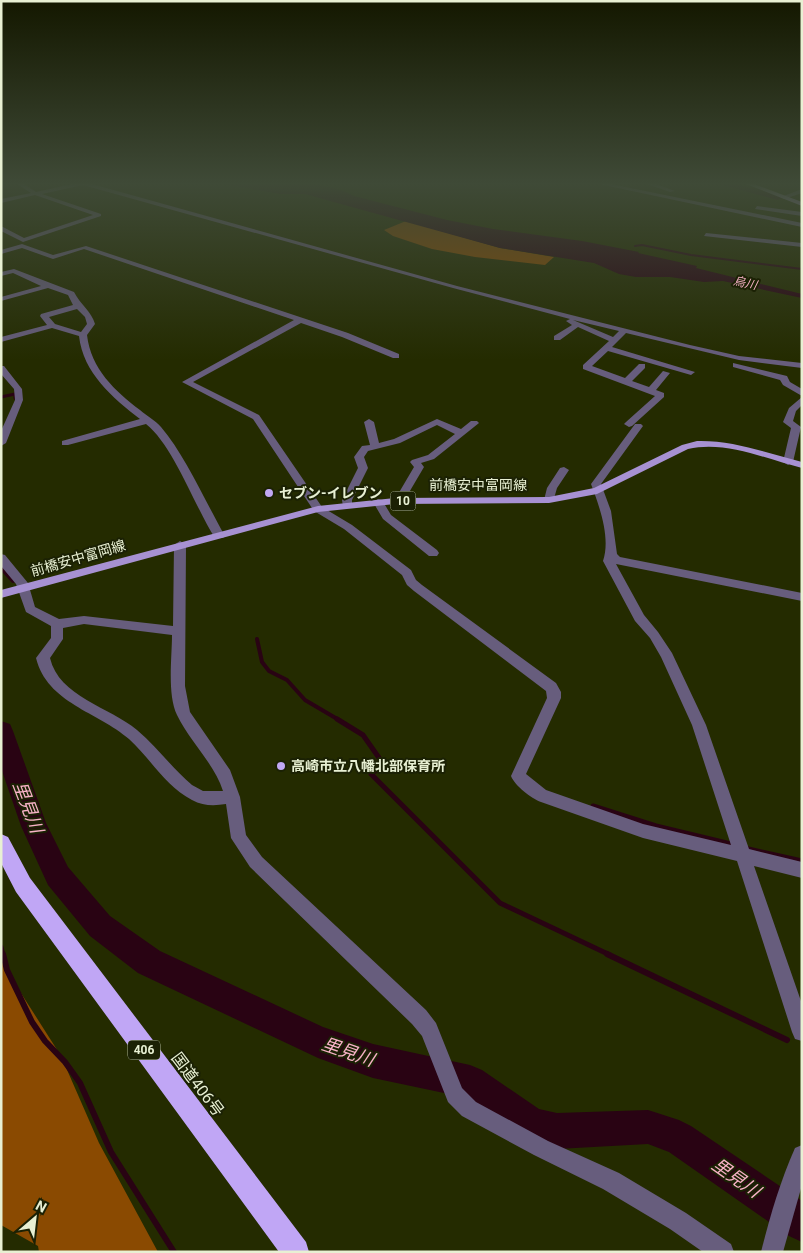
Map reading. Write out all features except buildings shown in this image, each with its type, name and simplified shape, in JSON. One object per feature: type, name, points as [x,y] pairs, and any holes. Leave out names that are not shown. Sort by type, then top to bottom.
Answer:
[{"type":"highway","name":"国道406号","points":[[1,843],[23,885],[40,909],[296,1252]]},
{"type":"main road","name":"前橋安中富岡線","points":[[1,594],[318,509],[399,501],[549,500],[597,491],[685,447],[698,443],[719,444],[802,465]]},
{"type":"street","points":[[293,242],[395,271],[548,310],[620,335],[712,353],[802,366]]},
{"type":"street","points":[[778,242],[802,245]]},
{"type":"street","points":[[1,252],[22,246],[53,257],[84,247],[345,335],[396,356]]},
{"type":"street","points":[[1,274],[14,271],[71,294],[78,306],[87,313],[91,320],[90,327],[84,335],[85,351],[89,359],[106,386],[157,428],[173,452],[219,536]]},
{"type":"street","points":[[1,299],[48,286]]},
{"type":"street","points":[[52,326],[44,316],[78,306]]},
{"type":"street","points":[[548,310],[577,325],[778,376],[784,378],[786,383],[802,393]]},
{"type":"street","points":[[301,320],[186,382],[256,418],[318,509],[348,527],[407,573],[411,582],[418,588],[554,692],[554,698],[518,776],[535,792],[643,831],[802,870]]},
{"type":"street","points":[[557,338],[577,325]]},
{"type":"street","points":[[1,340],[52,326],[84,335]]},
{"type":"street","points":[[620,335],[586,366],[661,395],[634,425],[596,484],[606,511],[611,555],[608,561],[639,618],[654,635],[667,656],[699,725],[802,1032]]},
{"type":"street","points":[[606,348],[691,372]]},
{"type":"street","points":[[626,382],[642,366]]},
{"type":"street","points":[[1,368],[18,389],[19,400],[1,442]]},
{"type":"street","points":[[650,390],[666,373]]},
{"type":"street","points":[[788,462],[796,427],[788,422],[792,410],[802,400]]},
{"type":"street","points":[[65,443],[148,420]]},
{"type":"street","points":[[369,422],[375,447]]},
{"type":"street","points":[[346,505],[363,468],[359,457],[365,448],[397,441],[437,422],[462,433]]},
{"type":"street","points":[[399,501],[419,467],[415,462],[431,457],[474,423]]},
{"type":"street","points":[[549,500],[552,488],[564,470]]},
{"type":"street","points":[[378,502],[386,517],[433,553]]},
{"type":"street","points":[[180,545],[178,686],[183,713],[225,775],[232,797],[240,838],[256,862],[419,1017],[429,1030],[455,1095],[469,1108],[541,1148],[610,1181],[678,1221],[724,1252]]},
{"type":"street","points":[[611,555],[616,560],[802,597]]},
{"type":"street","points":[[1,558],[22,583],[30,608],[57,624],[84,620],[180,631]]},
{"type":"street","points":[[57,624],[57,639],[43,658],[50,675],[58,685],[75,699],[126,729],[188,790],[200,797],[232,797]]},
{"type":"street","points":[[772,1252],[786,1198],[802,1155]]},
{"type":"shaded area","points":[[412,242],[481,242],[500,248],[554,257],[545,265],[475,257],[432,249]]},
{"type":"shaded area","points":[[1,950],[12,979],[61,1056],[99,1143],[158,1252],[39,1252],[38,1246],[1,1225]]},
{"type":"water","name":"烏川","points":[[480,242],[590,242],[697,266],[696,268],[802,294],[802,298],[723,281],[704,282],[670,277],[636,277],[619,274],[594,263],[500,248]]},
{"type":"waterway","points":[[635,246],[642,245],[691,255],[802,269]]},
{"type":"waterway","points":[[1,397],[15,394],[15,398]]},
{"type":"waterway","points":[[1,568],[13,581]]},
{"type":"waterway","points":[[257,639],[262,662],[269,671],[287,680],[305,700],[339,720]]},
{"type":"waterway","points":[[337,719],[363,735],[384,765],[371,774],[500,903],[610,955]]},
{"type":"waterway","name":"里見川","points":[[1,731],[34,826],[58,876],[100,926],[149,962],[318,1042],[373,1061],[470,1082],[531,1124],[557,1131],[648,1127],[679,1138],[802,1223]]},
{"type":"waterway","points":[[593,806],[656,826],[735,845]]},
{"type":"waterway","points":[[744,848],[802,861]]},
{"type":"waterway","points":[[1,947],[3,955]]},
{"type":"waterway","points":[[3,954],[7,970],[32,1022],[45,1041],[65,1062],[80,1083],[111,1152],[174,1252]]},
{"type":"waterway","points":[[607,954],[787,1040]]},
{"type":"place","name":"セブン-イレブン","points":[[269,493]]},
{"type":"place","name":"高崎市立八幡北部保育所","points":[[281,766]]}]
